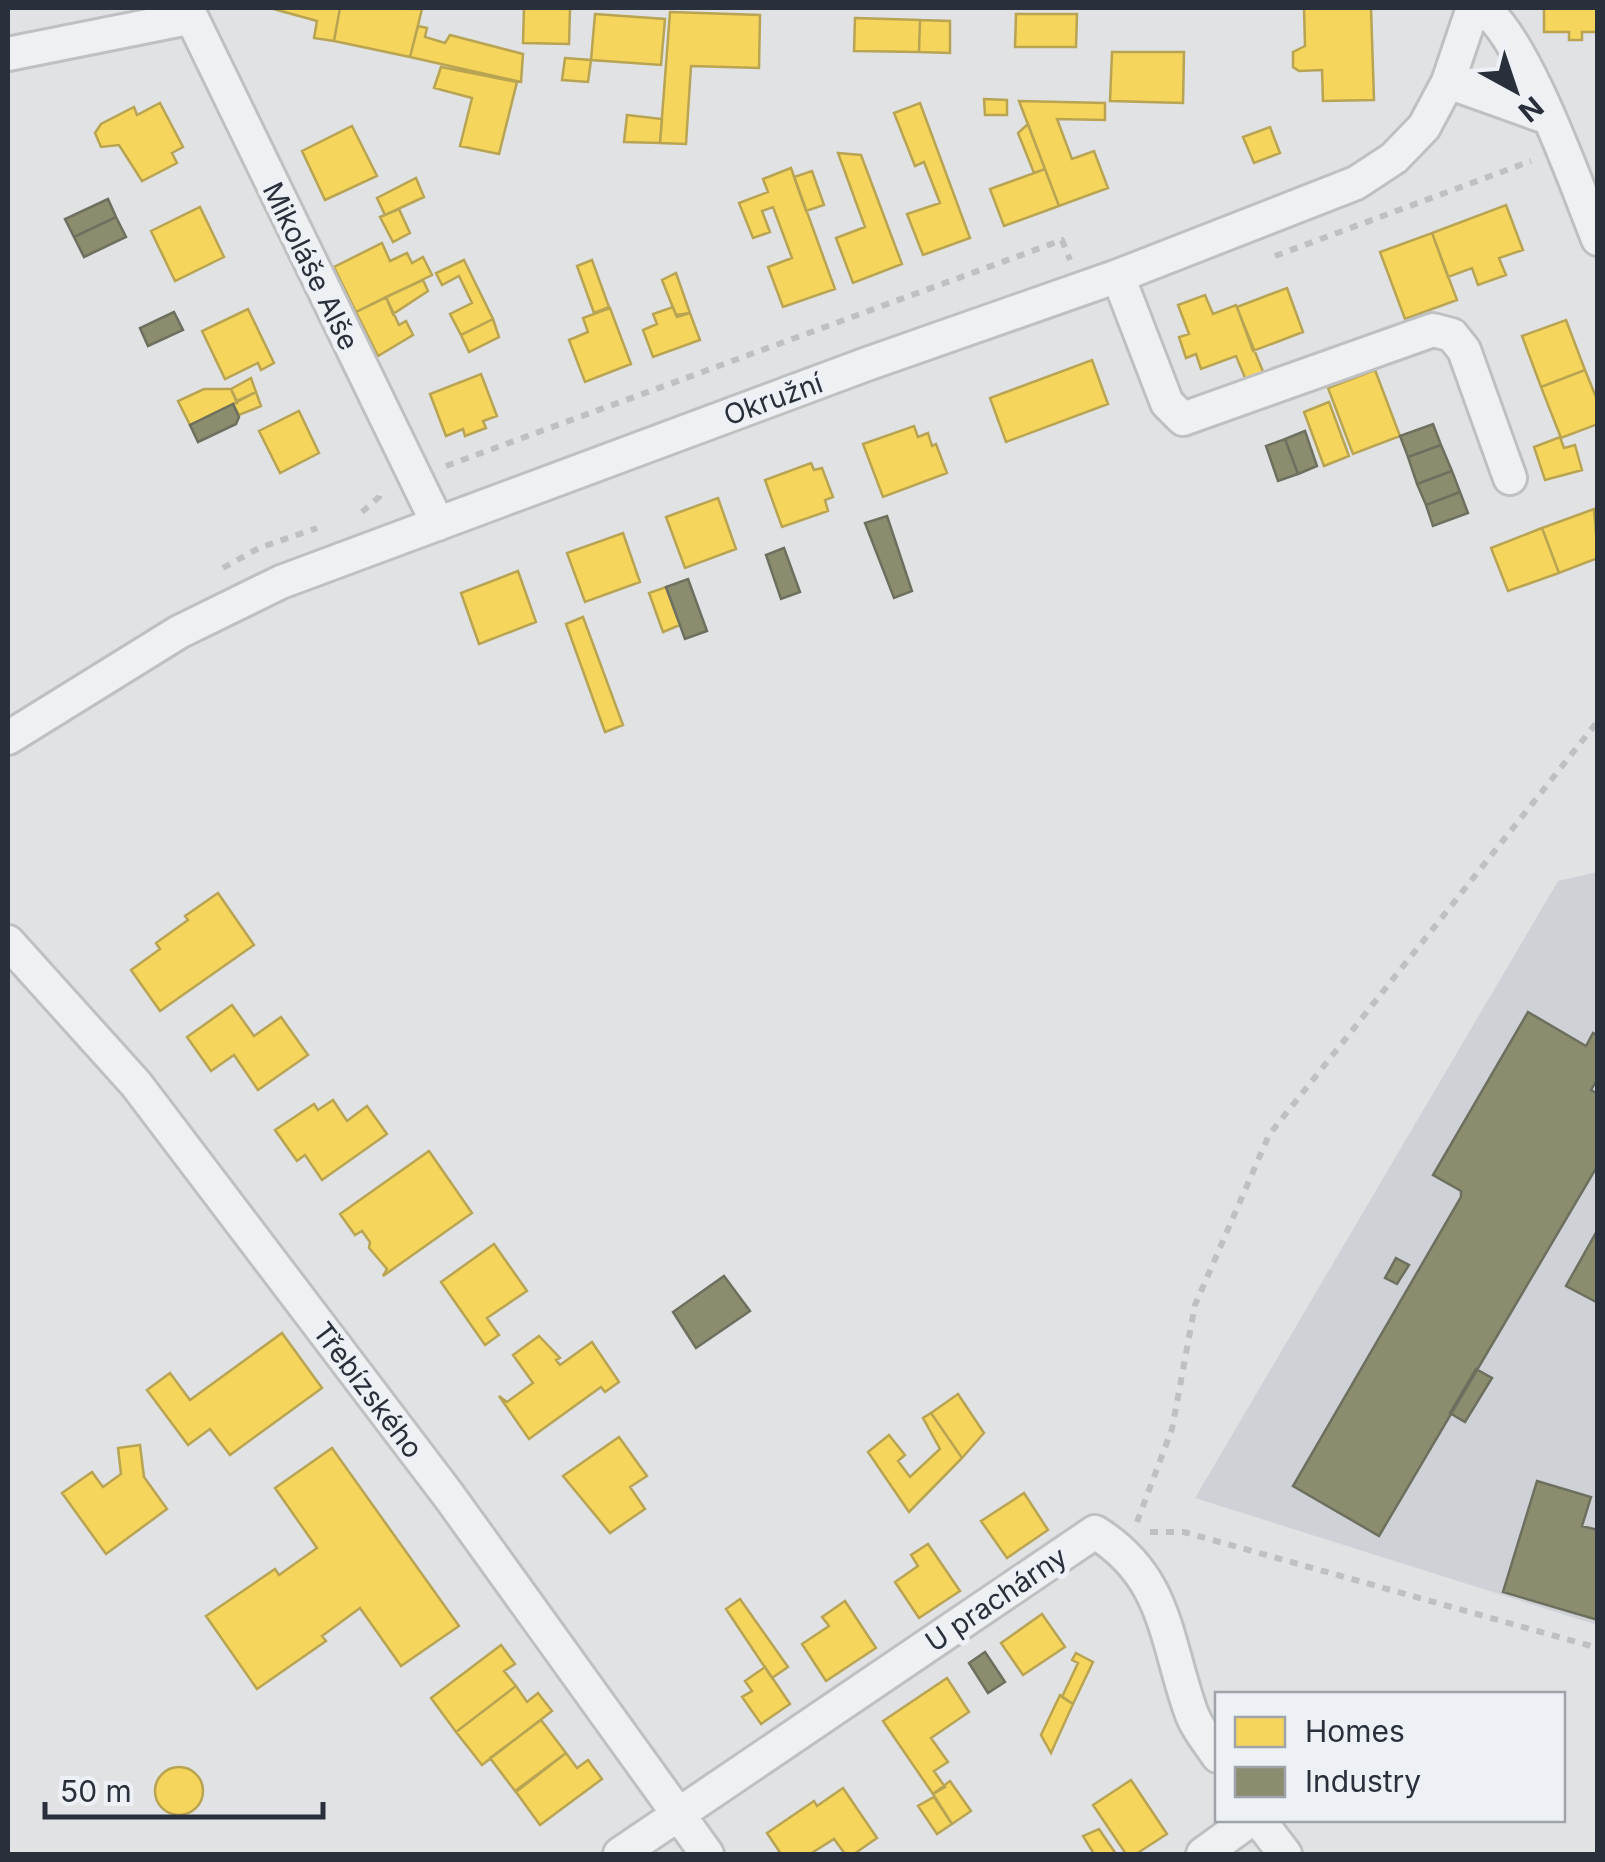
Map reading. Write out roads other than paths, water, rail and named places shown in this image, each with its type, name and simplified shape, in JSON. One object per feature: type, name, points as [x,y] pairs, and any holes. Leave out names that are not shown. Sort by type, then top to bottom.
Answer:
[{"type":"street","name":"Okružní","points":[[8,738],[196,624],[282,582],[848,371],[1118,276],[1356,183],[1410,143],[1438,106],[1473,8]]},
{"type":"street","points":[[1482,8],[1510,34],[1564,149],[1598,239]]},
{"type":"street","points":[[8,54],[187,12]]},
{"type":"street","name":"Mikoláše Alše","points":[[187,12],[438,524]]},
{"type":"street","points":[[1448,82],[1546,116]]},
{"type":"street","points":[[1118,276],[1167,403],[1183,419],[1433,330],[1452,335],[1464,350],[1510,478]]},
{"type":"street","name":"Třebízského","points":[[8,942],[136,1084],[448,1496],[708,1854]]},
{"type":"street","name":"U prachárny","points":[[678,1813],[1095,1532],[1122,1549],[1145,1575],[1160,1609],[1191,1714],[1215,1751]]},
{"type":"street","points":[[620,1854],[678,1813]]},
{"type":"street","points":[[1202,1854],[1247,1822]]},
{"type":"street","points":[[1261,1822],[1285,1854]]}]
